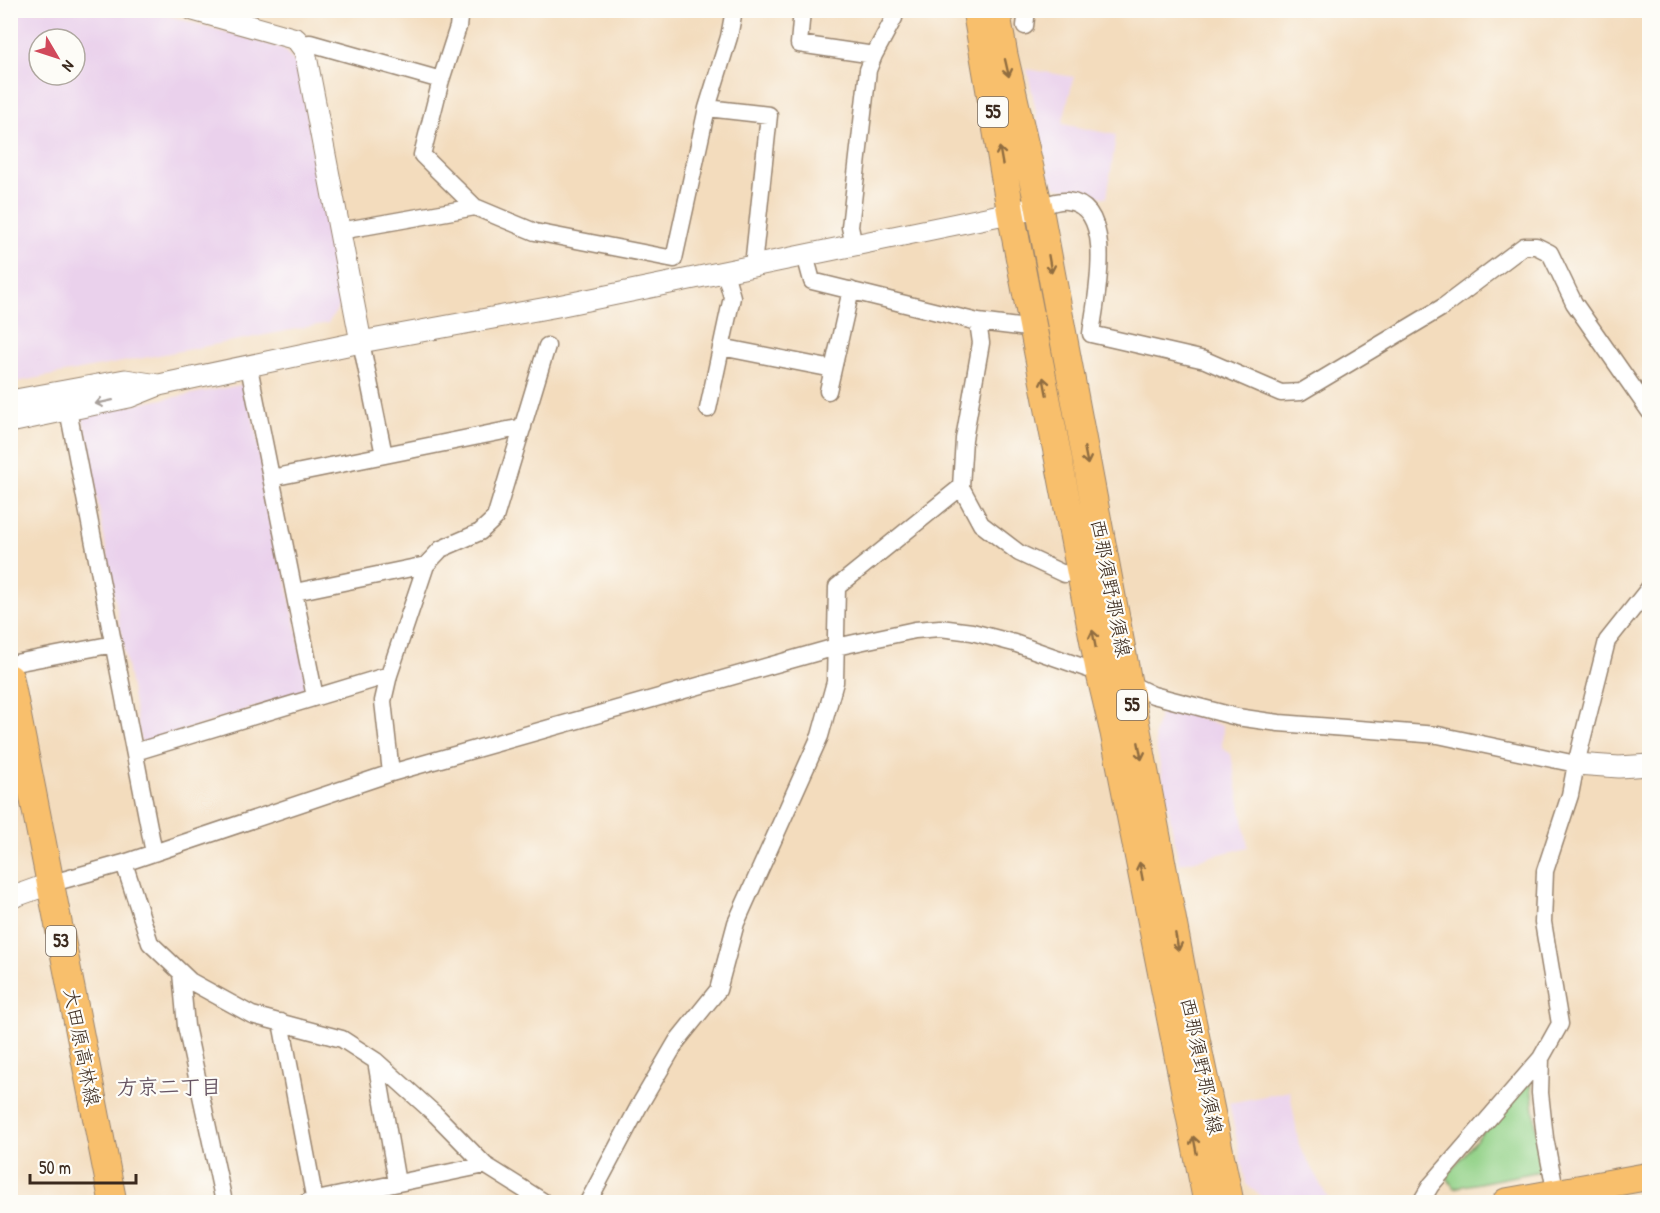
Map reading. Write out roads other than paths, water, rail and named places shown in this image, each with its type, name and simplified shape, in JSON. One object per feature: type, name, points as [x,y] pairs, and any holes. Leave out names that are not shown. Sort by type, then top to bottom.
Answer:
[{"type":"main road","name":"西那須野那須線","points":[[976,10],[1011,214],[1100,674],[1114,733],[1207,1203]]},
{"type":"main road","name":"西那須野那須線","points":[[996,10],[1039,207],[1179,953],[1230,1203]]},
{"type":"main road","name":"大田原高林線","points":[[10,678],[31,891],[113,1203]]},
{"type":"main road","name":"大田原高林線","points":[[10,765],[31,891],[94,1203]]},
{"type":"main road","points":[[1506,1203],[1557,1198],[1650,1176]]},
{"type":"street","points":[[193,10],[296,39],[305,51],[384,455]]},
{"type":"street","points":[[460,10],[458,27],[441,80],[422,155],[475,207],[535,232],[674,259],[707,108],[729,37],[734,10]]},
{"type":"street","points":[[802,10],[799,44],[874,55]]},
{"type":"street","points":[[854,246],[850,227],[868,70],[894,18],[895,10]]},
{"type":"street","points":[[301,44],[310,42],[441,80]]},
{"type":"street","points":[[707,108],[770,115],[753,266]]},
{"type":"street","points":[[10,422],[129,397],[159,385],[361,342],[558,306],[1011,214],[1060,201],[1074,203],[1092,218],[1096,227],[1100,252],[1091,334],[1205,360],[1281,393],[1301,392],[1351,364],[1443,307],[1524,246],[1536,246],[1550,253],[1574,303],[1650,412]]},
{"type":"street","points":[[340,231],[475,207]]},
{"type":"street","points":[[805,255],[812,281],[978,322],[1035,329]]},
{"type":"street","points":[[708,409],[732,297],[725,272]]},
{"type":"street","points":[[828,391],[851,290]]},
{"type":"street","points":[[978,322],[981,344],[964,440],[961,487],[981,524],[1019,552],[1064,574],[1081,571]]},
{"type":"street","points":[[391,773],[384,701],[388,675],[426,565],[441,549],[480,532],[495,518],[547,346]]},
{"type":"street","points":[[721,347],[833,369]]},
{"type":"street","points":[[249,367],[315,697]]},
{"type":"street","points":[[10,401],[125,380],[159,385]]},
{"type":"street","points":[[68,410],[154,853]]},
{"type":"street","points":[[271,478],[523,427]]},
{"type":"street","points":[[588,1203],[639,1106],[677,1041],[718,990],[736,923],[820,735],[835,682],[837,587],[961,487]]},
{"type":"street","points":[[295,592],[426,565]]},
{"type":"street","points":[[1421,1203],[1431,1185],[1541,1058],[1560,1024],[1543,922],[1545,871],[1570,795],[1607,641],[1650,587]]},
{"type":"street","points":[[31,891],[124,863],[391,773],[836,646],[915,630],[940,628],[972,632],[1014,643],[1128,683],[1153,695],[1237,717],[1288,724],[1438,735],[1576,764],[1619,767],[1650,765]]},
{"type":"street","points":[[10,664],[114,644]]},
{"type":"street","points":[[135,752],[388,675]]},
{"type":"street","points":[[124,863],[150,943],[190,981],[252,1015],[342,1039],[376,1062],[436,1114],[485,1165],[544,1203]]},
{"type":"street","points":[[182,973],[186,1026],[224,1203]]},
{"type":"street","points":[[281,1022],[311,1202],[485,1165]]},
{"type":"street","points":[[1541,1058],[1540,1093],[1545,1137],[1557,1198]]},
{"type":"street","points":[[376,1062],[397,1184]]},
{"type":"district","name":"方京二丁目","points":[[169,1087]]}]
